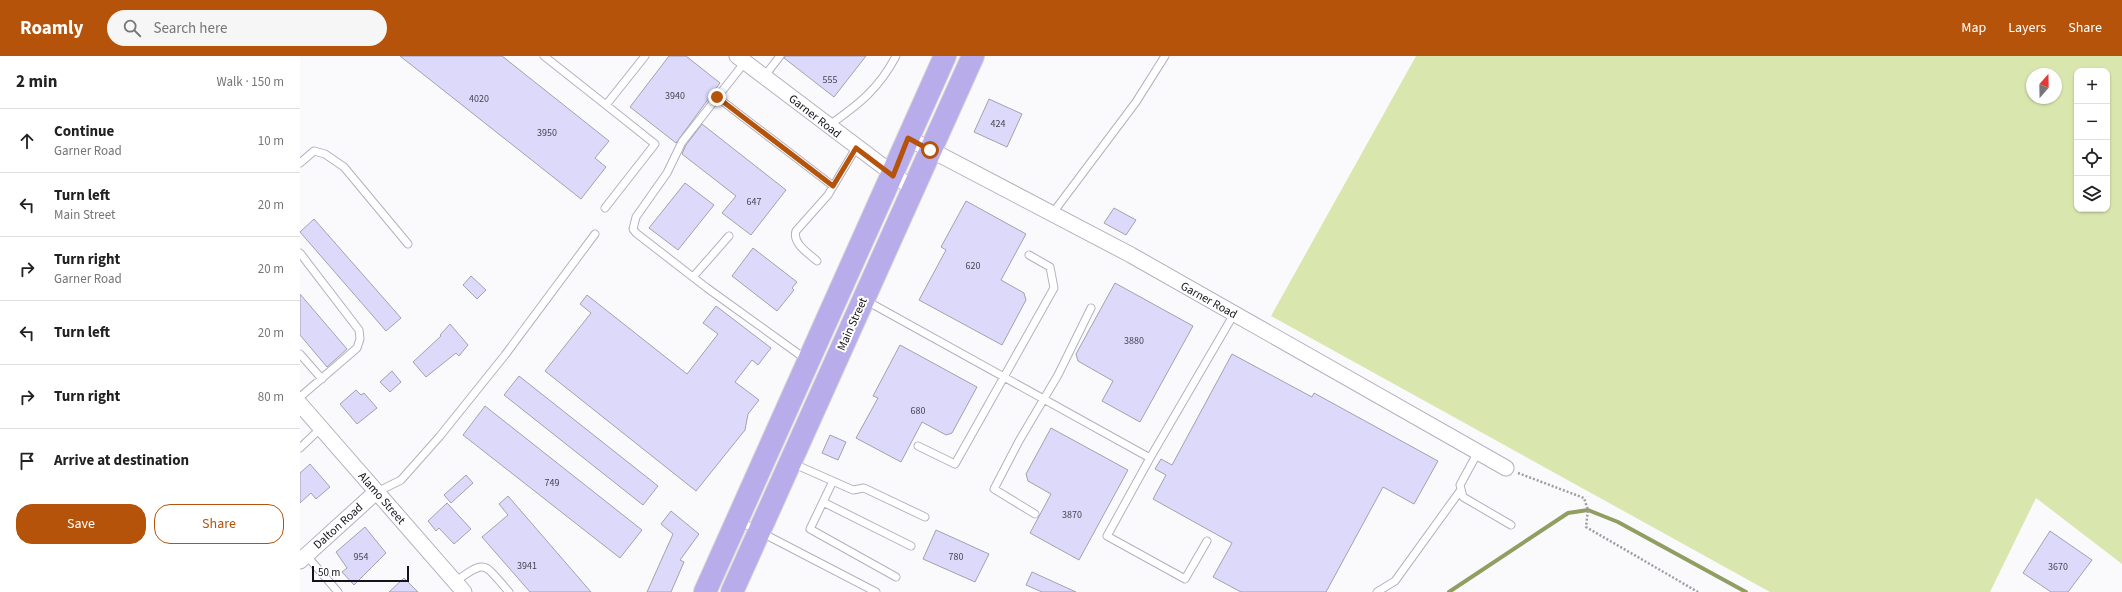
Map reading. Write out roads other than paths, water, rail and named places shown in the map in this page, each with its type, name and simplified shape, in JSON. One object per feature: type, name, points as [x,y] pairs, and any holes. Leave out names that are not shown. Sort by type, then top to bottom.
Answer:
[{"type":"main road","name":"Main Street","points":[[705,592],[946,56]]},
{"type":"main road","name":"Main Street","points":[[732,592],[973,56]]},
{"type":"street","name":"Garner Road","points":[[741,59],[893,176],[913,189]]},
{"type":"street","name":"Garner Road","points":[[908,138],[1131,255],[1506,468]]},
{"type":"street","name":"Alamo Street","points":[[300,404],[460,587]]},
{"type":"street","name":"Dalton Road","points":[[303,558],[376,492]]},
{"type":"lane","points":[[544,56],[655,144],[605,208]]},
{"type":"lane","points":[[606,104],[645,56]]},
{"type":"lane","points":[[764,77],[780,56]]},
{"type":"lane","points":[[828,126],[858,105],[886,77],[896,56]]},
{"type":"lane","points":[[1052,214],[1136,102],[1164,56]]},
{"type":"lane","points":[[741,59],[717,97],[679,146],[666,173],[634,223],[636,233],[693,277],[809,361]]},
{"type":"lane","points":[[717,97],[833,186]]},
{"type":"lane","points":[[817,261],[795,240],[796,231],[828,195],[856,148]]},
{"type":"lane","points":[[300,163],[314,151],[325,154],[344,166],[408,244]]},
{"type":"lane","points":[[376,492],[401,480],[440,436],[504,355],[595,234]]},
{"type":"lane","points":[[693,277],[729,236]]},
{"type":"lane","points":[[300,253],[360,330],[360,339],[357,348],[300,398]]},
{"type":"lane","points":[[918,446],[955,464],[1054,288],[1050,267],[1029,255]]},
{"type":"lane","points":[[863,299],[1150,458]]},
{"type":"lane","points":[[1035,514],[994,489],[1042,398],[1058,375],[1091,308]]},
{"type":"lane","points":[[1207,541],[1185,578],[1107,536],[1150,458],[1234,314]]},
{"type":"lane","points":[[300,354],[322,379]]},
{"type":"lane","points":[[300,448],[321,428]]},
{"type":"lane","points":[[1478,452],[1460,485],[1460,491],[1463,497],[1511,525]]},
{"type":"lane","points":[[790,462],[853,490],[864,488],[925,517]]},
{"type":"lane","points":[[833,481],[810,529],[896,576]]},
{"type":"lane","points":[[1377,592],[1395,581],[1460,491]]},
{"type":"lane","points":[[822,502],[911,546]]},
{"type":"lane","points":[[737,520],[876,592]]},
{"type":"lane","points":[[303,558],[338,592]]},
{"type":"lane","points":[[460,587],[475,567],[480,566],[488,569],[509,592]]},
{"type":"waterway","points":[[1449,592],[1568,513],[1588,510],[1618,522],[1746,592]]}]
